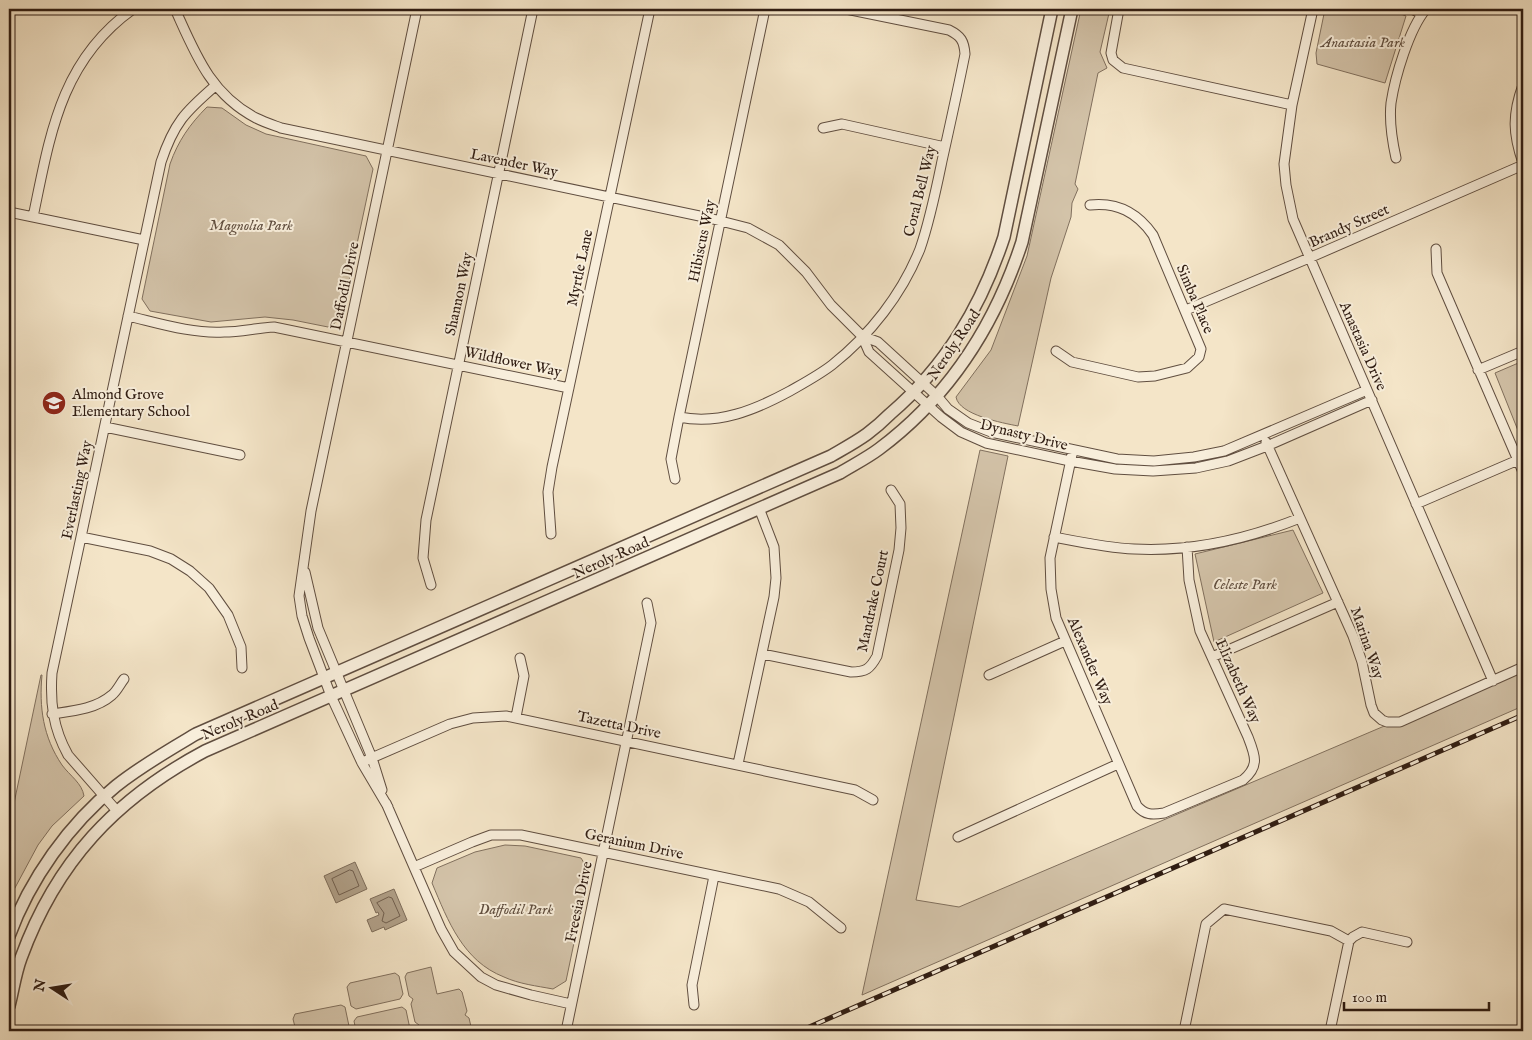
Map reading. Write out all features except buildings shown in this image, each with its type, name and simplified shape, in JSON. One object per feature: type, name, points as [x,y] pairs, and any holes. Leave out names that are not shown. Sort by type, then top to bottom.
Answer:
[{"type":"street","points":[[34,217],[55,118],[65,92],[78,67],[100,38],[133,9]]},
{"type":"street","name":"Lavender Way","points":[[175,9],[207,76],[215,86],[240,108],[256,118],[281,128],[499,173],[748,228],[779,245],[806,272],[831,305],[862,336]]},
{"type":"street","name":"Daffodil Drive","points":[[388,807],[362,763],[331,696],[308,638],[302,616],[300,596],[311,511],[417,9]]},
{"type":"street","name":"Shannon Way","points":[[431,585],[423,558],[426,520],[533,9]]},
{"type":"street","name":"Myrtle Lane","points":[[551,534],[548,492],[650,9]]},
{"type":"street","name":"Hibiscus Way","points":[[675,479],[671,459],[679,417],[765,9]]},
{"type":"street","name":"Coral Bell Way","points":[[679,417],[693,420],[725,418],[773,400],[830,367],[852,348],[890,304],[919,250],[932,208],[965,54],[965,43],[958,34],[949,30],[846,9]]},
{"type":"street","name":"Neroly Road","points":[[9,936],[20,910],[41,872],[61,843],[104,796],[147,764],[196,734],[831,456],[868,434],[923,384],[965,326],[981,297],[1004,237],[1052,9]]},
{"type":"street","name":"Neroly Road","points":[[9,1006],[20,960],[37,918],[52,890],[76,855],[117,811],[157,778],[205,751],[840,473],[879,449],[928,406],[952,378],[980,338],[998,305],[1014,267],[1022,242],[1072,9]]},
{"type":"street","points":[[1119,9],[1111,53],[1113,60],[1123,68],[1292,105]]},
{"type":"street","name":"Anastasia Drive","points":[[1313,9],[1292,105],[1284,164],[1293,219],[1493,681]]},
{"type":"street","points":[[1396,158],[1390,129],[1391,103],[1406,47],[1424,11],[1412,9]]},
{"type":"street","points":[[1523,85],[1515,113],[1514,128],[1516,144],[1523,164]]},
{"type":"street","name":"Everlasting Way","points":[[117,811],[68,755],[56,731],[52,714],[52,673],[160,162],[174,130],[187,111],[215,86]]},
{"type":"street","points":[[823,128],[842,124],[945,147]]},
{"type":"street","name":"Brandy Street","points":[[1186,310],[1523,164]]},
{"type":"street","name":"Simba Place","points":[[1056,351],[1072,362],[1138,376],[1155,376],[1187,368],[1199,357],[1201,349],[1186,310],[1153,235],[1147,226],[1137,217],[1120,207],[1100,204],[1090,205]]},
{"type":"street","points":[[9,212],[144,240]]},
{"type":"street","points":[[1436,248],[1437,273],[1523,472]]},
{"type":"street","name":"Wildflower Way","points":[[128,316],[210,332],[274,327],[569,388]]},
{"type":"street","name":"Dynasty Drive","points":[[862,336],[878,342],[937,396],[948,409],[968,423],[991,432],[1117,459],[1154,461],[1194,457],[1224,451],[1368,390]]},
{"type":"street","name":"Dynasty Drive","points":[[862,336],[869,352],[928,406],[961,432],[986,443],[1115,469],[1153,471],[1196,468],[1228,461],[1372,400]]},
{"type":"street","points":[[1478,370],[1523,351]]},
{"type":"street","points":[[105,427],[240,455]]},
{"type":"street","name":"Marina Way","points":[[1263,435],[1353,636],[1362,662],[1371,705],[1374,712],[1382,720],[1400,722],[1523,667]]},
{"type":"street","name":"Alexander Way","points":[[1073,450],[1050,558],[1051,589],[1056,618],[1137,806],[1145,813],[1152,815],[1164,814],[1203,797]]},
{"type":"street","points":[[1416,504],[1518,460]]},
{"type":"street","name":"Mandrake Court","points":[[762,654],[851,672],[861,672],[872,667],[877,656],[899,550],[901,528],[900,504],[891,490]]},
{"type":"street","points":[[738,764],[774,597],[776,578],[774,546],[759,508]]},
{"type":"street","points":[[1054,538],[1134,549],[1205,546],[1270,530],[1300,518]]},
{"type":"street","points":[[81,537],[150,551],[190,571],[209,588],[228,615],[241,646],[242,668]]},
{"type":"street","name":"Elizabeth Way","points":[[1187,547],[1189,580],[1200,631],[1255,754],[1255,764],[1252,771],[1243,780],[1203,797]]},
{"type":"street","name":"Daffodil Drive","points":[[304,570],[311,592],[318,628],[372,758],[388,807],[446,939],[454,952],[466,964],[496,985],[571,1004]]},
{"type":"street","points":[[1212,657],[1338,602]]},
{"type":"street","name":"Freesia Drive","points":[[566,1031],[651,623],[647,603]]},
{"type":"street","points":[[989,676],[1065,641]]},
{"type":"street","points":[[516,717],[524,676],[520,658]]},
{"type":"street","points":[[52,714],[90,707],[104,701],[114,694],[124,679]]},
{"type":"street","name":"Tazetta Drive","points":[[362,763],[450,724],[488,717],[516,717],[855,790],[872,800]]},
{"type":"street","points":[[958,837],[1118,764]]},
{"type":"street","name":"Geranium Drive","points":[[414,868],[472,842],[491,836],[521,834],[790,892],[809,902],[841,928]]},
{"type":"street","points":[[694,1005],[692,986],[714,876]]},
{"type":"street","points":[[1184,1031],[1206,924],[1224,909],[1331,931],[1349,941]]},
{"type":"street","points":[[1330,1031],[1349,941],[1362,932],[1407,942]]},
{"type":"green space","points":[[1081,9],[1110,9],[1100,52],[1107,68],[1098,73],[1075,184],[1078,189],[1072,203],[1071,217],[1051,278],[1018,426],[973,413],[965,409],[956,397],[991,350],[1027,256]]},
{"type":"green space","name":"Anastasia Park","points":[[1325,9],[1388,9],[1406,16],[1385,83],[1317,64],[1316,53]]},
{"type":"green space","name":"Magnolia Park","points":[[207,107],[222,108],[246,125],[266,134],[366,156],[373,169],[341,319],[328,327],[265,317],[211,322],[150,311],[142,299],[170,164],[185,133]]},
{"type":"green space","points":[[1523,361],[1523,443],[1495,373]]},
{"type":"green space","points":[[980,450],[1008,456],[916,900],[959,907],[1523,667],[1523,706],[862,995]]},
{"type":"green space","name":"Celeste Park","points":[[1293,530],[1323,593],[1214,642],[1195,554]]},
{"type":"green space","points":[[41,675],[42,710],[50,744],[62,765],[78,783],[84,796],[52,826],[38,845],[9,899],[9,827]]},
{"type":"green space","name":"Daffodil Park","points":[[505,845],[525,846],[581,858],[589,871],[566,981],[553,989],[510,979],[490,970],[478,961],[467,950],[451,925],[432,883],[437,868],[475,852]]},
{"type":"green space","points":[[431,967],[437,994],[459,989],[462,992],[467,1011],[465,1015],[469,1018],[472,1031],[417,1031],[419,1025],[415,1022],[411,1004],[413,999],[409,996],[405,977],[407,973]]},
{"type":"green space","points":[[395,973],[399,976],[403,994],[400,999],[356,1009],[351,1006],[347,987],[350,983]]},
{"type":"green space","points":[[341,1005],[345,1007],[349,1026],[346,1030],[348,1031],[296,1031],[293,1019],[295,1014]]},
{"type":"green space","points":[[402,1007],[406,1010],[409,1031],[356,1031],[354,1021],[357,1017]]},
{"type":"water","points":[[355,862],[367,889],[336,903],[324,876]]},
{"type":"water","points":[[394,889],[407,920],[385,930],[384,927],[372,932],[367,920],[379,915],[378,912],[376,913],[370,899]]},
{"type":"railway","points":[[800,1031],[1523,715]]},
{"type":"place","name":"Almond Grove Elementary School","points":[[54,403]]}]
